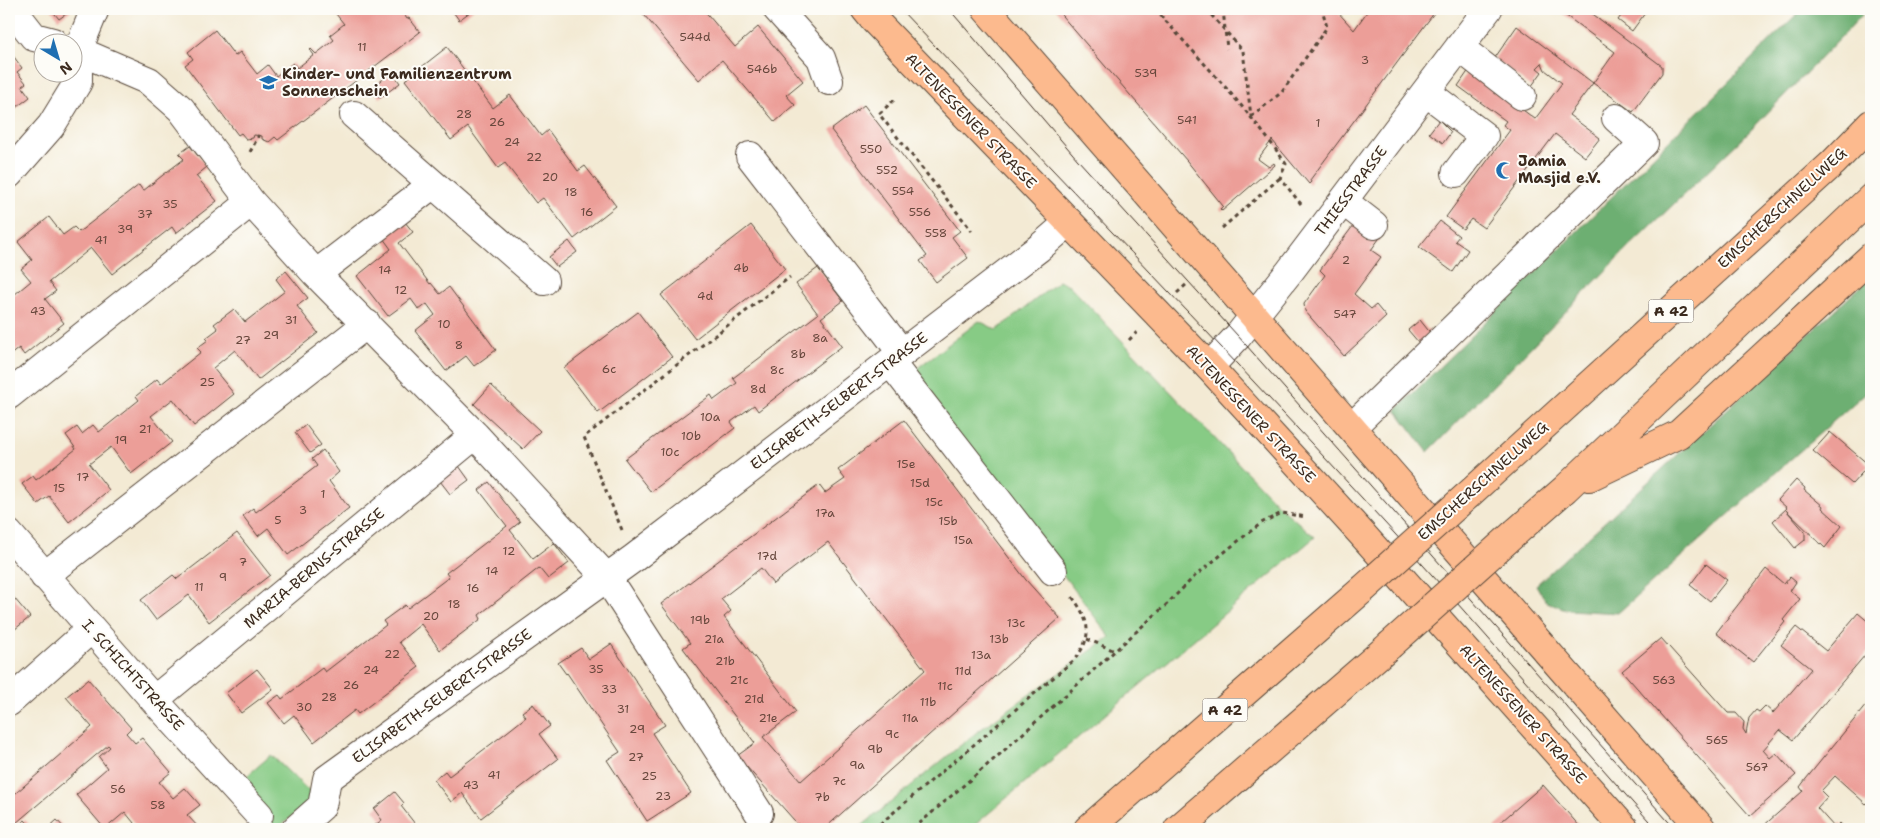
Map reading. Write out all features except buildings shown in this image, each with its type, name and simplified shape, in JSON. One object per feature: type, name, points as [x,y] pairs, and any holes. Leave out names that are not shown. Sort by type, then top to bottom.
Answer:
[{"type":"main road","name":"ALTENESSENER STRASSE","points":[[865,9],[1208,367],[1361,533],[1625,829]]},
{"type":"main road","points":[[986,9],[1702,829]]},
{"type":"main road","name":"EMSCHERSCHNELLWEG","points":[[1088,829],[1468,496],[1833,163],[1871,124]]},
{"type":"main road","points":[[1178,829],[1566,489],[1871,198]]},
{"type":"main road","points":[[1566,489],[1679,434],[1871,257]]},
{"type":"street","points":[[12,9],[32,34]]},
{"type":"street","points":[[79,32],[95,9]]},
{"type":"street","points":[[777,9],[821,58],[829,81]]},
{"type":"street","name":"THIESSTRASSE","points":[[1208,367],[1254,317],[1488,9]]},
{"type":"street","points":[[1459,47],[1522,96]]},
{"type":"street","points":[[82,53],[150,80],[181,109],[251,202],[316,274],[475,435],[603,573],[759,813]]},
{"type":"street","points":[[9,174],[51,126],[78,82]]},
{"type":"street","points":[[1426,92],[1484,136],[1456,173]]},
{"type":"street","points":[[354,116],[544,281]]},
{"type":"street","points":[[1352,427],[1644,143],[1616,118]]},
{"type":"street","points":[[750,156],[1053,571]]},
{"type":"street","points":[[316,274],[432,185]]},
{"type":"street","points":[[1343,201],[1374,225]]},
{"type":"street","points":[[9,395],[251,202]]},
{"type":"street","name":"ELISABETH-SELBERT-STRASSE","points":[[296,829],[322,806],[328,779],[896,357],[1039,248],[1069,222]]},
{"type":"street","points":[[44,576],[367,324]]},
{"type":"street","name":"MARIA-BERNS-STRASSE","points":[[154,700],[475,435]]},
{"type":"street","name":"I. SCHICHTSTRASSE","points":[[9,534],[154,700],[259,815]]},
{"type":"street","points":[[9,702],[91,629]]},
{"type":"path","points":[[1155,9],[1251,117],[1286,164],[1280,178],[1222,228]]},
{"type":"path","points":[[1206,9],[1243,51],[1251,117]]},
{"type":"path","points":[[1223,9],[1227,49]]},
{"type":"path","points":[[1251,117],[1282,92],[1327,27],[1322,9]]},
{"type":"path","points":[[894,100],[879,114],[972,231]]},
{"type":"path","points":[[1280,178],[1301,204]]},
{"type":"path","points":[[1129,340],[1207,264]]},
{"type":"path","points":[[603,573],[624,535],[584,437],[790,277]]},
{"type":"path","points":[[913,829],[1000,754],[1209,564],[1263,522],[1282,513],[1310,518]]},
{"type":"path","points":[[874,829],[1073,661],[1082,651],[1087,639],[1085,617],[1080,606],[1053,571]]},
{"type":"path","points":[[1087,639],[1115,651]]},
{"type":"green space","points":[[1802,9],[1868,9],[1749,132],[1629,247],[1428,452],[1396,410]]},
{"type":"green space","points":[[1871,277],[1871,388],[1618,613],[1569,610],[1546,602],[1536,585]]},
{"type":"green space","points":[[1059,281],[1069,285],[1279,506],[1315,537],[970,829],[858,829],[977,732],[1110,637],[911,373],[979,321],[997,330]]},
{"type":"green space","points":[[271,755],[310,792],[309,803],[277,829],[253,829],[249,824],[240,782]]},
{"type":"tram line","points":[[900,9],[1305,436],[1473,621],[1656,829]]},
{"type":"tram line","points":[[949,9],[1078,160],[1238,336],[1675,829]]},
{"type":"place","name":"Kinder- und Familienzentrum Sonnenschein","points":[[268,83]]},
{"type":"place","name":"Jamia Masjid e.V.","points":[[1504,170]]}]
